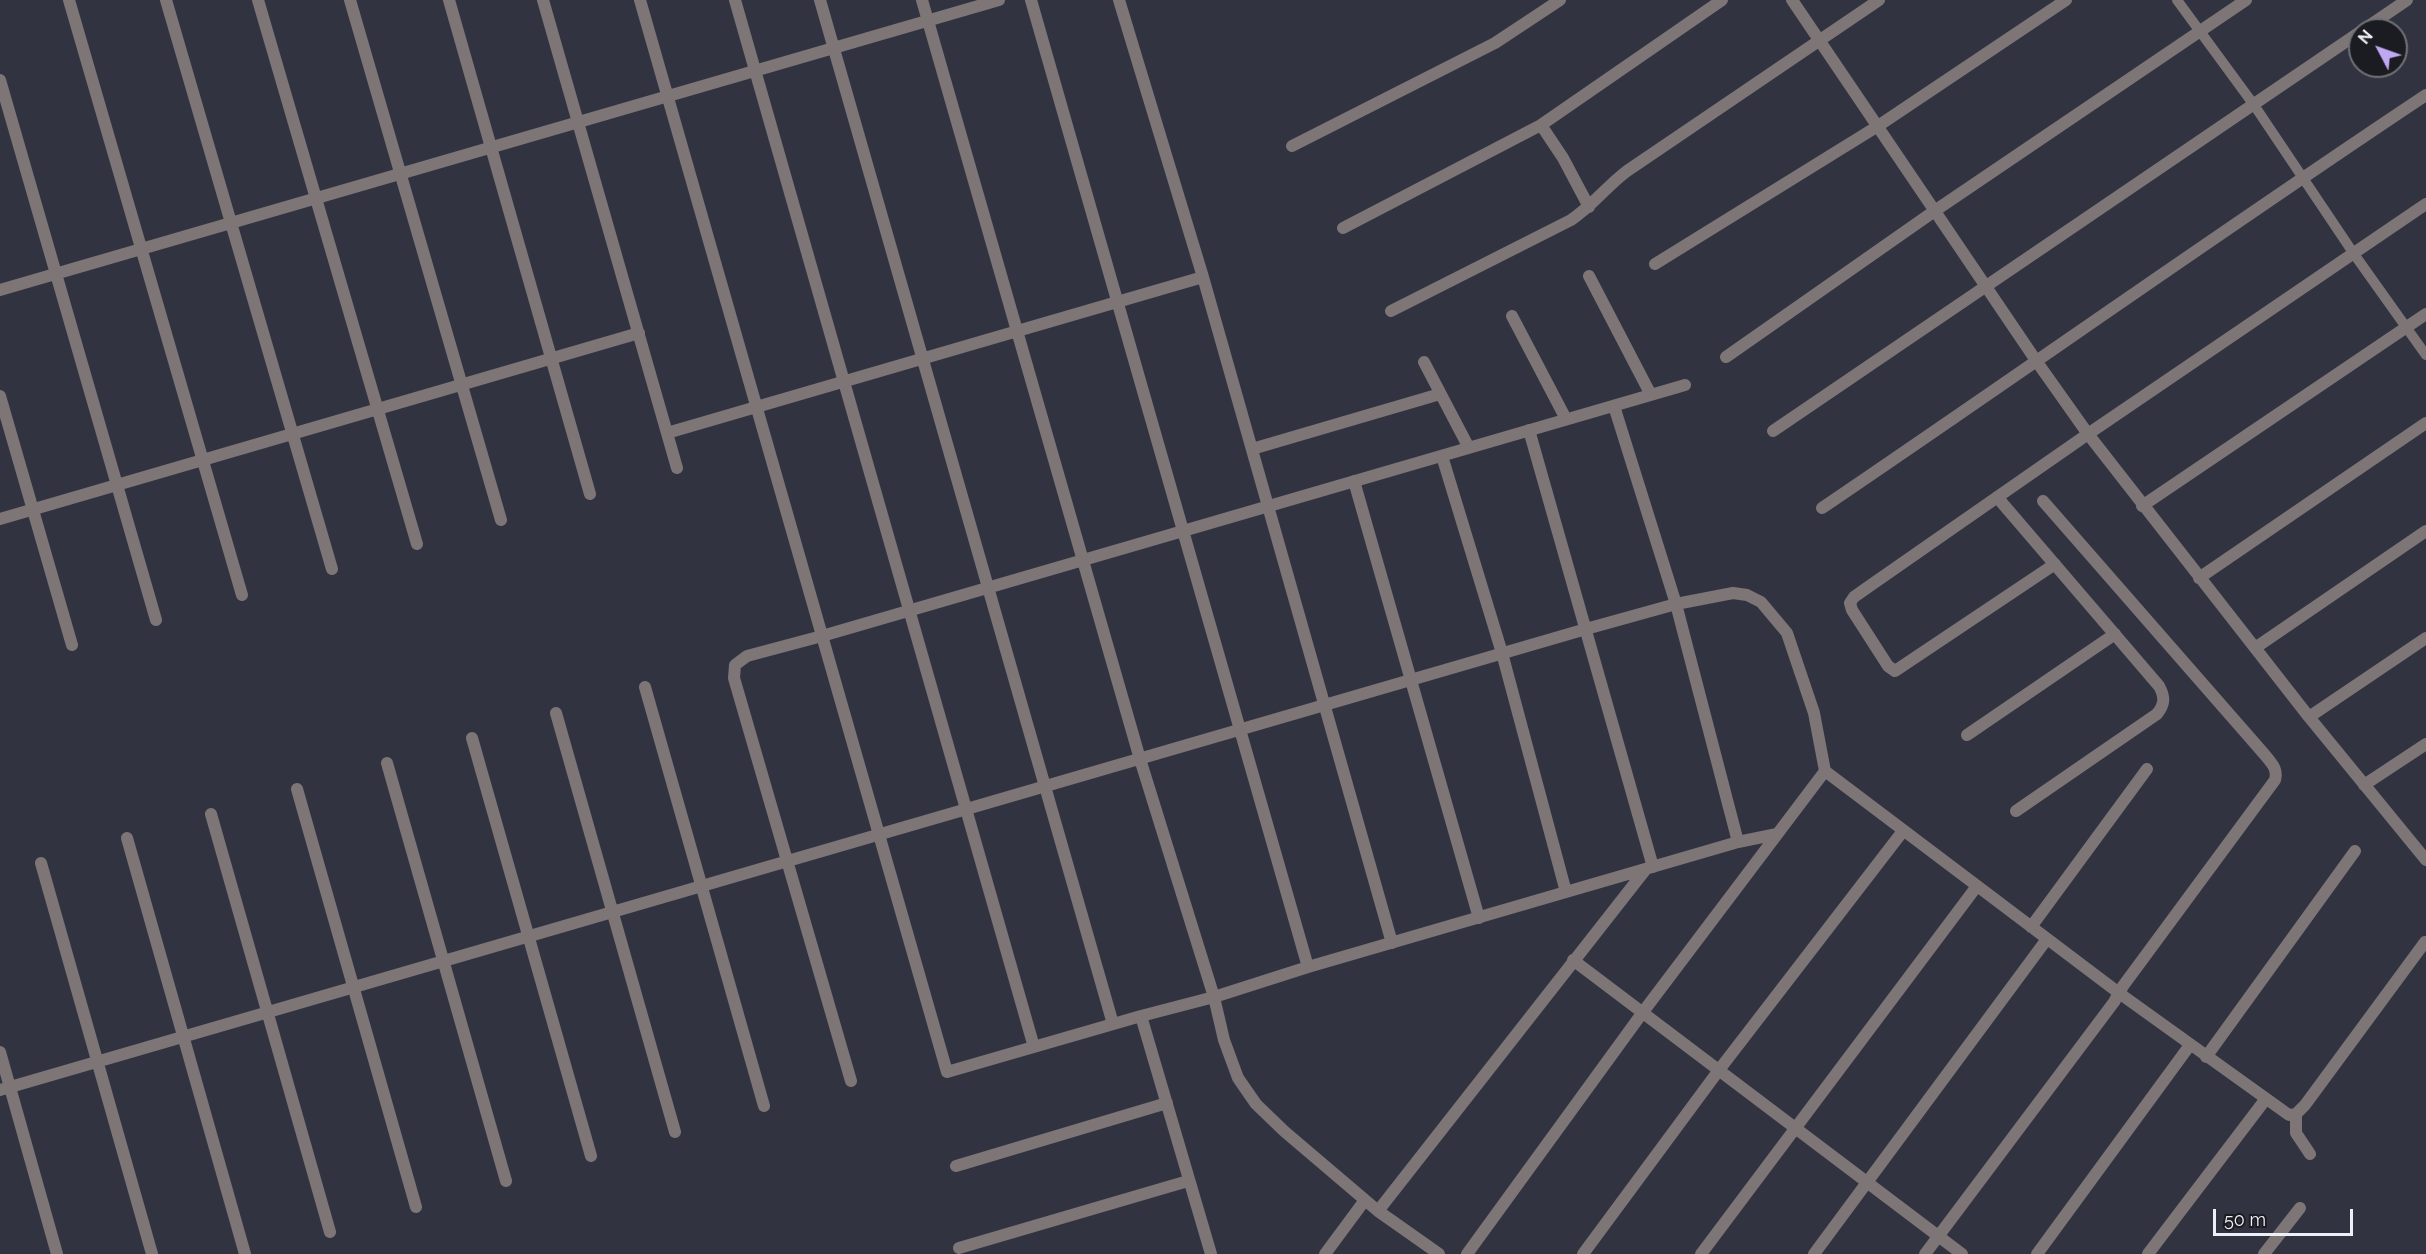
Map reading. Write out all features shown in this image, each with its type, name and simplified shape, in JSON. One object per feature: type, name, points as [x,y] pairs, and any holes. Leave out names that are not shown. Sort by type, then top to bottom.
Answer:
[{"type":"street","points":[[69,0],[242,595]]},
{"type":"street","points":[[166,0],[332,569]]},
{"type":"street","points":[[258,0],[417,544]]},
{"type":"street","points":[[350,0],[501,520]]},
{"type":"street","points":[[449,0],[590,494]]},
{"type":"street","points":[[543,0],[678,468]]},
{"type":"street","points":[[640,0],[947,1072],[1214,997],[1308,967],[1738,842],[1777,834]]},
{"type":"street","points":[[735,0],[1034,1047]]},
{"type":"street","points":[[820,0],[1113,1024]]},
{"type":"street","points":[[922,0],[1140,759],[1214,997],[1224,1040],[1238,1078],[1256,1104],[1365,1200],[1439,1254]]},
{"type":"street","points":[[0,290],[999,0]]},
{"type":"street","points":[[1031,0],[1308,967]]},
{"type":"street","points":[[1119,0],[1203,277],[1392,943]]},
{"type":"street","points":[[1292,146],[1495,43],[1560,0]]},
{"type":"street","points":[[1343,228],[1541,124],[1722,0]]},
{"type":"street","points":[[1792,0],[2088,434],[2309,717],[2425,857]]},
{"type":"street","points":[[1391,310],[1571,220],[1589,207],[1612,182],[1879,0]]},
{"type":"street","points":[[1655,264],[1878,126],[2066,0]]},
{"type":"street","points":[[1726,357],[1936,210],[2246,0]]},
{"type":"street","points":[[2381,18],[2407,0]]},
{"type":"street","points":[[1773,431],[2348,41]]},
{"type":"street","points":[[0,80],[156,620]]},
{"type":"street","points":[[1822,508],[2037,362],[2302,177],[2426,95]]},
{"type":"street","points":[[1541,124],[1563,158],[1589,207]]},
{"type":"street","points":[[2055,564],[1902,669],[1895,671],[1888,666],[1852,610],[1851,603],[1854,597],[2088,434],[2426,204]]},
{"type":"street","points":[[1589,276],[1651,395]]},
{"type":"street","points":[[667,433],[1203,277]]},
{"type":"street","points":[[2142,506],[2426,314]]},
{"type":"street","points":[[1512,316],[1566,420]]},
{"type":"street","points":[[0,519],[639,333]]},
{"type":"street","points":[[1424,362],[1469,448]]},
{"type":"street","points":[[851,1081],[734,678],[735,665],[747,656],[910,611],[1685,385]]},
{"type":"street","points":[[1252,449],[1440,394]]},
{"type":"street","points":[[0,396],[72,645]]},
{"type":"street","points":[[1614,406],[1676,604],[1738,842]]},
{"type":"street","points":[[2199,578],[2426,423]]},
{"type":"street","points":[[1529,430],[1586,629],[1649,868]]},
{"type":"street","points":[[1442,456],[1502,654],[1566,892]]},
{"type":"street","points":[[1354,481],[1479,918]]},
{"type":"street","points":[[1997,497],[2159,686],[2163,693],[2164,706],[2157,714],[2016,811]]},
{"type":"street","points":[[1925,1254],[2275,780],[2276,769],[2043,501]]},
{"type":"street","points":[[2255,648],[2426,531]]},
{"type":"street","points":[[5,1089],[1586,629],[1676,604],[1733,593],[1747,594],[1761,602],[1787,633],[1814,713],[1825,771],[2119,993],[2265,1100],[2289,1115],[2296,1114],[2305,1106],[2425,942]]},
{"type":"street","points":[[1967,735],[2115,634]]},
{"type":"street","points":[[2309,717],[2426,638]]},
{"type":"street","points":[[645,687],[764,1106]]},
{"type":"street","points":[[556,713],[675,1132]]},
{"type":"street","points":[[472,738],[591,1156]]},
{"type":"street","points":[[2364,785],[2426,744]]},
{"type":"street","points":[[387,762],[506,1181]]},
{"type":"street","points":[[2031,927],[2147,769]]},
{"type":"street","points":[[1467,1254],[1643,1012],[1825,771]]},
{"type":"street","points":[[297,789],[416,1207]]},
{"type":"street","points":[[212,814],[330,1232]]},
{"type":"street","points":[[1583,1254],[1719,1070],[1904,831]]},
{"type":"street","points":[[127,838],[245,1254]]},
{"type":"street","points":[[2206,1056],[2355,851]]},
{"type":"street","points":[[41,863],[152,1254]]},
{"type":"street","points":[[1378,1211],[1573,960],[1649,868]]},
{"type":"street","points":[[1701,1254],[1977,886]]},
{"type":"street","points":[[1814,1254],[2047,939]]},
{"type":"street","points":[[1573,960],[1962,1254]]},
{"type":"street","points":[[1141,1016],[1211,1254]]},
{"type":"street","points":[[2037,1254],[2190,1045]]},
{"type":"street","points":[[0,1052],[5,1089],[57,1254]]},
{"type":"street","points":[[2148,1254],[2265,1100]]},
{"type":"street","points":[[956,1166],[1167,1103]]},
{"type":"street","points":[[2296,1114],[2295,1133],[2310,1154]]},
{"type":"street","points":[[959,1248],[1188,1181]]},
{"type":"street","points":[[1325,1254],[1365,1200]]},
{"type":"street","points":[[2265,1254],[2300,1208]]},
{"type":"lane","points":[[2177,0],[2254,105],[2354,254],[2426,355]]}]
